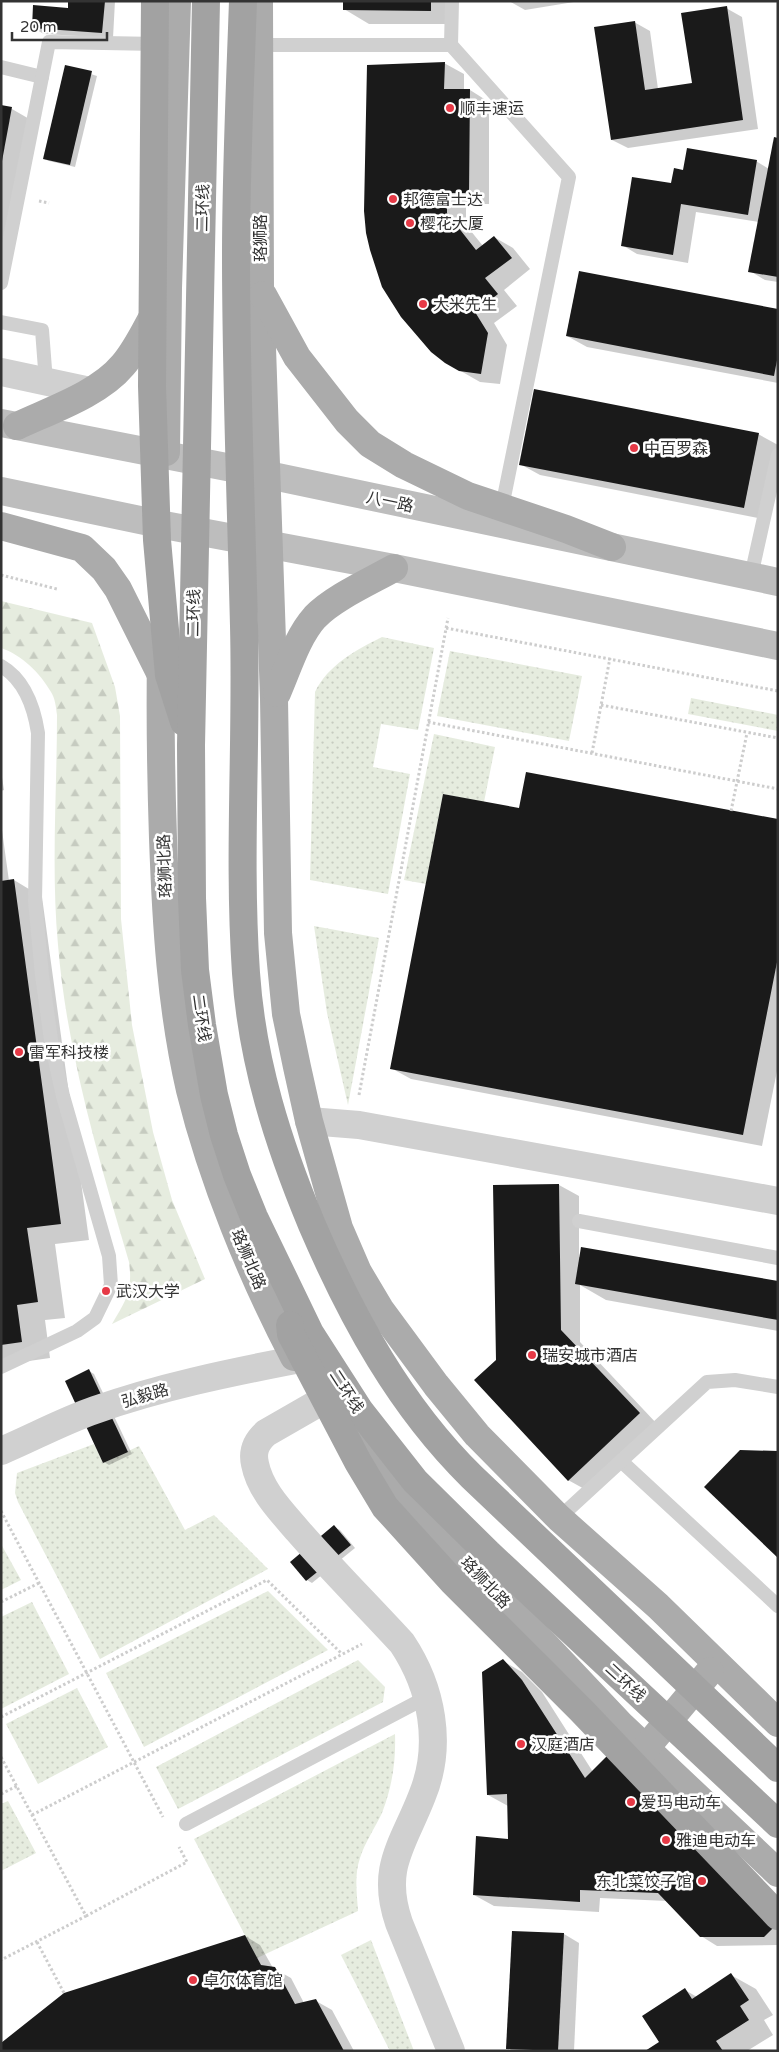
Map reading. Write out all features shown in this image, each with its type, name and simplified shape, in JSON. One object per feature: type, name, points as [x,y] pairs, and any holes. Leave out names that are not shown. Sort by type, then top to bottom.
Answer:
[{"type":"highway","points":[[155,1],[152,386],[157,540],[169,675],[191,744]]},
{"type":"highway","name":"二环线","points":[[206,1],[191,744],[192,898],[195,970],[214,1095],[224,1135],[254,1218],[288,1284],[310,1333],[360,1411],[414,1481],[495,1560],[778,1824]]},
{"type":"highway","points":[[243,1],[236,254],[246,684],[242,902],[250,1016],[262,1077],[276,1130],[312,1224],[351,1311],[402,1395],[426,1426],[448,1453],[472,1477],[778,1768]]},
{"type":"highway","points":[[288,1287],[291,1334],[358,1462],[385,1507],[453,1582],[580,1709],[778,1916]]},
{"type":"main road","points":[[166,455],[168,288],[177,1]]},
{"type":"main road","name":"珞狮路","points":[[259,1],[260,289],[268,475]]},
{"type":"main road","points":[[9,424],[90,390],[112,376],[132,353],[168,288]]},
{"type":"main road","points":[[260,289],[297,357],[347,421],[370,444],[404,465],[468,496],[566,529],[612,547]]},
{"type":"main road","name":"八一路","points":[[9,424],[268,475],[778,582]]},
{"type":"main road","name":"珞狮北路","points":[[166,455],[160,727],[165,907],[178,1027],[190,1090],[208,1151],[236,1230],[262,1292],[295,1360],[320,1402],[344,1431],[644,1748],[778,1873]]},
{"type":"main road","points":[[268,475],[278,934],[286,1014],[309,1122],[339,1228],[358,1272],[380,1309],[436,1385],[477,1435],[560,1518],[658,1606],[778,1723]]},
{"type":"main road","points":[[1,491],[778,646]]},
{"type":"main road","points":[[1,526],[82,548],[104,569],[118,589],[161,675]]},
{"type":"main road","points":[[274,699],[300,641],[316,617],[346,595],[394,568]]},
{"type":"main road","points":[[644,1748],[716,1664]]},
{"type":"street","points":[[1,372],[90,390]]},
{"type":"street","points":[[309,1122],[354,1125],[777,1195]]},
{"type":"street","name":"弘毅路","points":[[1,1451],[93,1411],[133,1397],[229,1373],[295,1360]]},
{"type":"street","points":[[320,1402],[258,1440],[254,1454],[255,1464],[265,1490],[274,1503],[317,1553],[389,1629],[410,1655],[427,1697],[431,1713],[434,1754],[423,1796],[401,1840],[391,1872],[391,1891],[399,1923],[451,2051]]},
{"type":"lane","points":[[452,1],[451,45],[569,177],[502,507]]},
{"type":"lane","points":[[1,283],[49,42],[176,44]]},
{"type":"lane","points":[[259,45],[451,45]]},
{"type":"lane","points":[[1,68],[42,77]]},
{"type":"lane","points":[[1,322],[42,330],[46,382]]},
{"type":"lane","points":[[751,576],[778,455]]},
{"type":"lane","points":[[1,666],[11,673],[25,690],[34,710],[38,733],[35,901],[42,975],[52,1047],[63,1096],[109,1256],[111,1285],[95,1318],[77,1331],[1,1367]]},
{"type":"lane","points":[[579,1221],[778,1258]]},
{"type":"lane","points":[[560,1518],[707,1382],[734,1380],[778,1387]]},
{"type":"lane","points":[[621,1460],[778,1606]]},
{"type":"lane","points":[[186,1824],[427,1697]]},
{"type":"path","points":[[1,575],[57,590]]},
{"type":"path","points":[[354,1125],[448,618]]},
{"type":"path","points":[[446,628],[778,691]]},
{"type":"path","points":[[592,753],[610,658]]},
{"type":"path","points":[[601,705],[778,738]]},
{"type":"path","points":[[428,722],[778,789]]},
{"type":"path","points":[[731,811],[746,732]]},
{"type":"path","points":[[1,1510],[165,1820]]},
{"type":"path","points":[[1,1716],[266,1580],[342,1654]]},
{"type":"path","points":[[1,1602],[39,1582]]},
{"type":"path","points":[[32,1815],[389,1629]]},
{"type":"path","points":[[1,1757],[86,1916]]},
{"type":"path","points":[[1,1794],[17,1786]]},
{"type":"path","points":[[1,1960],[187,1862],[178,1845]]},
{"type":"path","points":[[36,1942],[64,1993]]},
{"type":"green space","points":[[1,601],[92,623],[115,687],[120,716],[121,919],[132,1025],[153,1132],[172,1200],[205,1279],[112,1324],[127,1295],[130,1272],[129,1262],[86,1106],[62,986],[55,887],[57,715],[52,694],[47,685],[23,660],[1,648]]},
{"type":"green space","points":[[382,637],[434,648],[418,730],[381,724],[373,767],[410,774],[388,894],[310,880],[315,692],[335,666],[362,647]]},
{"type":"green space","points":[[450,651],[582,676],[569,741],[437,716]]},
{"type":"green space","points":[[691,698],[778,715],[778,731],[688,714]]},
{"type":"green space","points":[[434,734],[495,747],[484,802],[443,794],[426,884],[404,880]]},
{"type":"green space","points":[[314,926],[379,938],[348,1105],[327,1013]]},
{"type":"green space","points":[[94,1444],[103,1463],[139,1446],[185,1530],[214,1515],[268,1569],[100,1659],[15,1493],[17,1473]]},
{"type":"green space","points":[[1,1544],[21,1580],[1,1590]]},
{"type":"green space","points":[[268,1591],[328,1650],[144,1747],[106,1673]]},
{"type":"green space","points":[[32,1602],[69,1674],[1,1709],[1,1617]]},
{"type":"green space","points":[[358,1660],[385,1687],[383,1702],[178,1809],[156,1767]]},
{"type":"green space","points":[[77,1688],[108,1747],[38,1784],[6,1724]]},
{"type":"green space","points":[[395,1734],[395,1754],[391,1784],[382,1813],[358,1864],[356,1884],[358,1911],[257,1958],[194,1839]]},
{"type":"green space","points":[[8,1801],[36,1853],[1,1871],[1,1804]]},
{"type":"green space","points":[[371,1940],[414,2051],[390,2051],[341,1955]]},
{"type":"building","points":[[68,1],[105,1],[102,33],[32,28],[33,5],[68,8]]},
{"type":"building","points":[[343,1],[431,1],[431,11],[343,10]]},
{"type":"building","points":[[727,6],[743,120],[611,140],[594,27],[635,21],[645,90],[692,83],[681,13]]},
{"type":"building","name":"樱花大厦","points":[[445,62],[444,89],[470,89],[469,193],[447,193],[447,213],[476,250],[494,236],[512,258],[485,278],[498,294],[475,312],[488,333],[481,374],[459,371],[445,363],[431,352],[401,317],[382,287],[366,233],[364,211],[367,65]]},
{"type":"building","points":[[65,65],[92,71],[70,165],[43,159]]},
{"type":"building","points":[[1,105],[12,107],[2,161],[1,161]]},
{"type":"building","points":[[774,137],[778,138],[778,277],[748,272]]},
{"type":"building","points":[[687,148],[757,160],[748,215],[681,204],[673,255],[621,246],[632,177],[671,183],[674,168],[683,170]]},
{"type":"building","points":[[579,271],[778,309],[778,355],[774,376],[566,336]]},
{"type":"building","points":[[534,389],[759,433],[744,508],[519,465]]},
{"type":"building","points":[[526,772],[778,819],[778,957],[743,1135],[390,1069],[443,794],[519,808]]},
{"type":"building","name":"雷军科技楼","points":[[14,879],[61,1224],[27,1228],[38,1302],[17,1305],[22,1342],[1,1345],[1,881]]},
{"type":"building","points":[[559,1184],[561,1330],[640,1413],[568,1481],[474,1380],[496,1360],[493,1185]]},
{"type":"building","points":[[581,1247],[778,1281],[778,1320],[575,1284]]},
{"type":"building","points":[[89,1369],[128,1452],[103,1463],[65,1381]]},
{"type":"building","points":[[740,1450],[778,1451],[778,1558],[704,1487]]},
{"type":"building","points":[[334,1525],[351,1545],[306,1581],[290,1562]]},
{"type":"building","points":[[503,1659],[522,1680],[585,1778],[607,1756],[775,1926],[764,1937],[700,1937],[658,1893],[580,1890],[580,1902],[473,1895],[476,1836],[508,1839],[507,1794],[487,1795],[482,1672]]},
{"type":"building","points":[[512,1931],[564,1933],[558,2051],[506,2049]]},
{"type":"building","name":"卓尔体育馆","points":[[245,1935],[261,1965],[275,1967],[295,2004],[316,1999],[344,2051],[1,2051],[1,2043],[64,1993]]},
{"type":"building","points":[[731,1973],[749,2000],[740,2006],[749,2020],[716,2041],[723,2051],[645,2051],[659,2042],[642,2016],[685,1988],[692,1999]]},
{"type":"place","name":"顺丰速运","points":[[450,108]]},
{"type":"place","name":"邦德富士达","points":[[393,199]]},
{"type":"place","name":"樱花大厦","points":[[410,223]]},
{"type":"place","name":"大米先生","points":[[423,304]]},
{"type":"place","name":"中百罗森","points":[[634,448]]},
{"type":"place","name":"雷军科技楼","points":[[19,1052]]},
{"type":"place","name":"武汉大学","points":[[106,1291]]},
{"type":"place","name":"瑞安城市酒店","points":[[532,1355]]},
{"type":"place","name":"汉庭酒店","points":[[521,1744]]},
{"type":"place","name":"爱玛电动车","points":[[631,1802]]},
{"type":"place","name":"雅迪电动车","points":[[666,1840]]},
{"type":"place","name":"东北菜饺子馆","points":[[702,1881]]},
{"type":"place","name":"卓尔体育馆","points":[[193,1980]]}]
